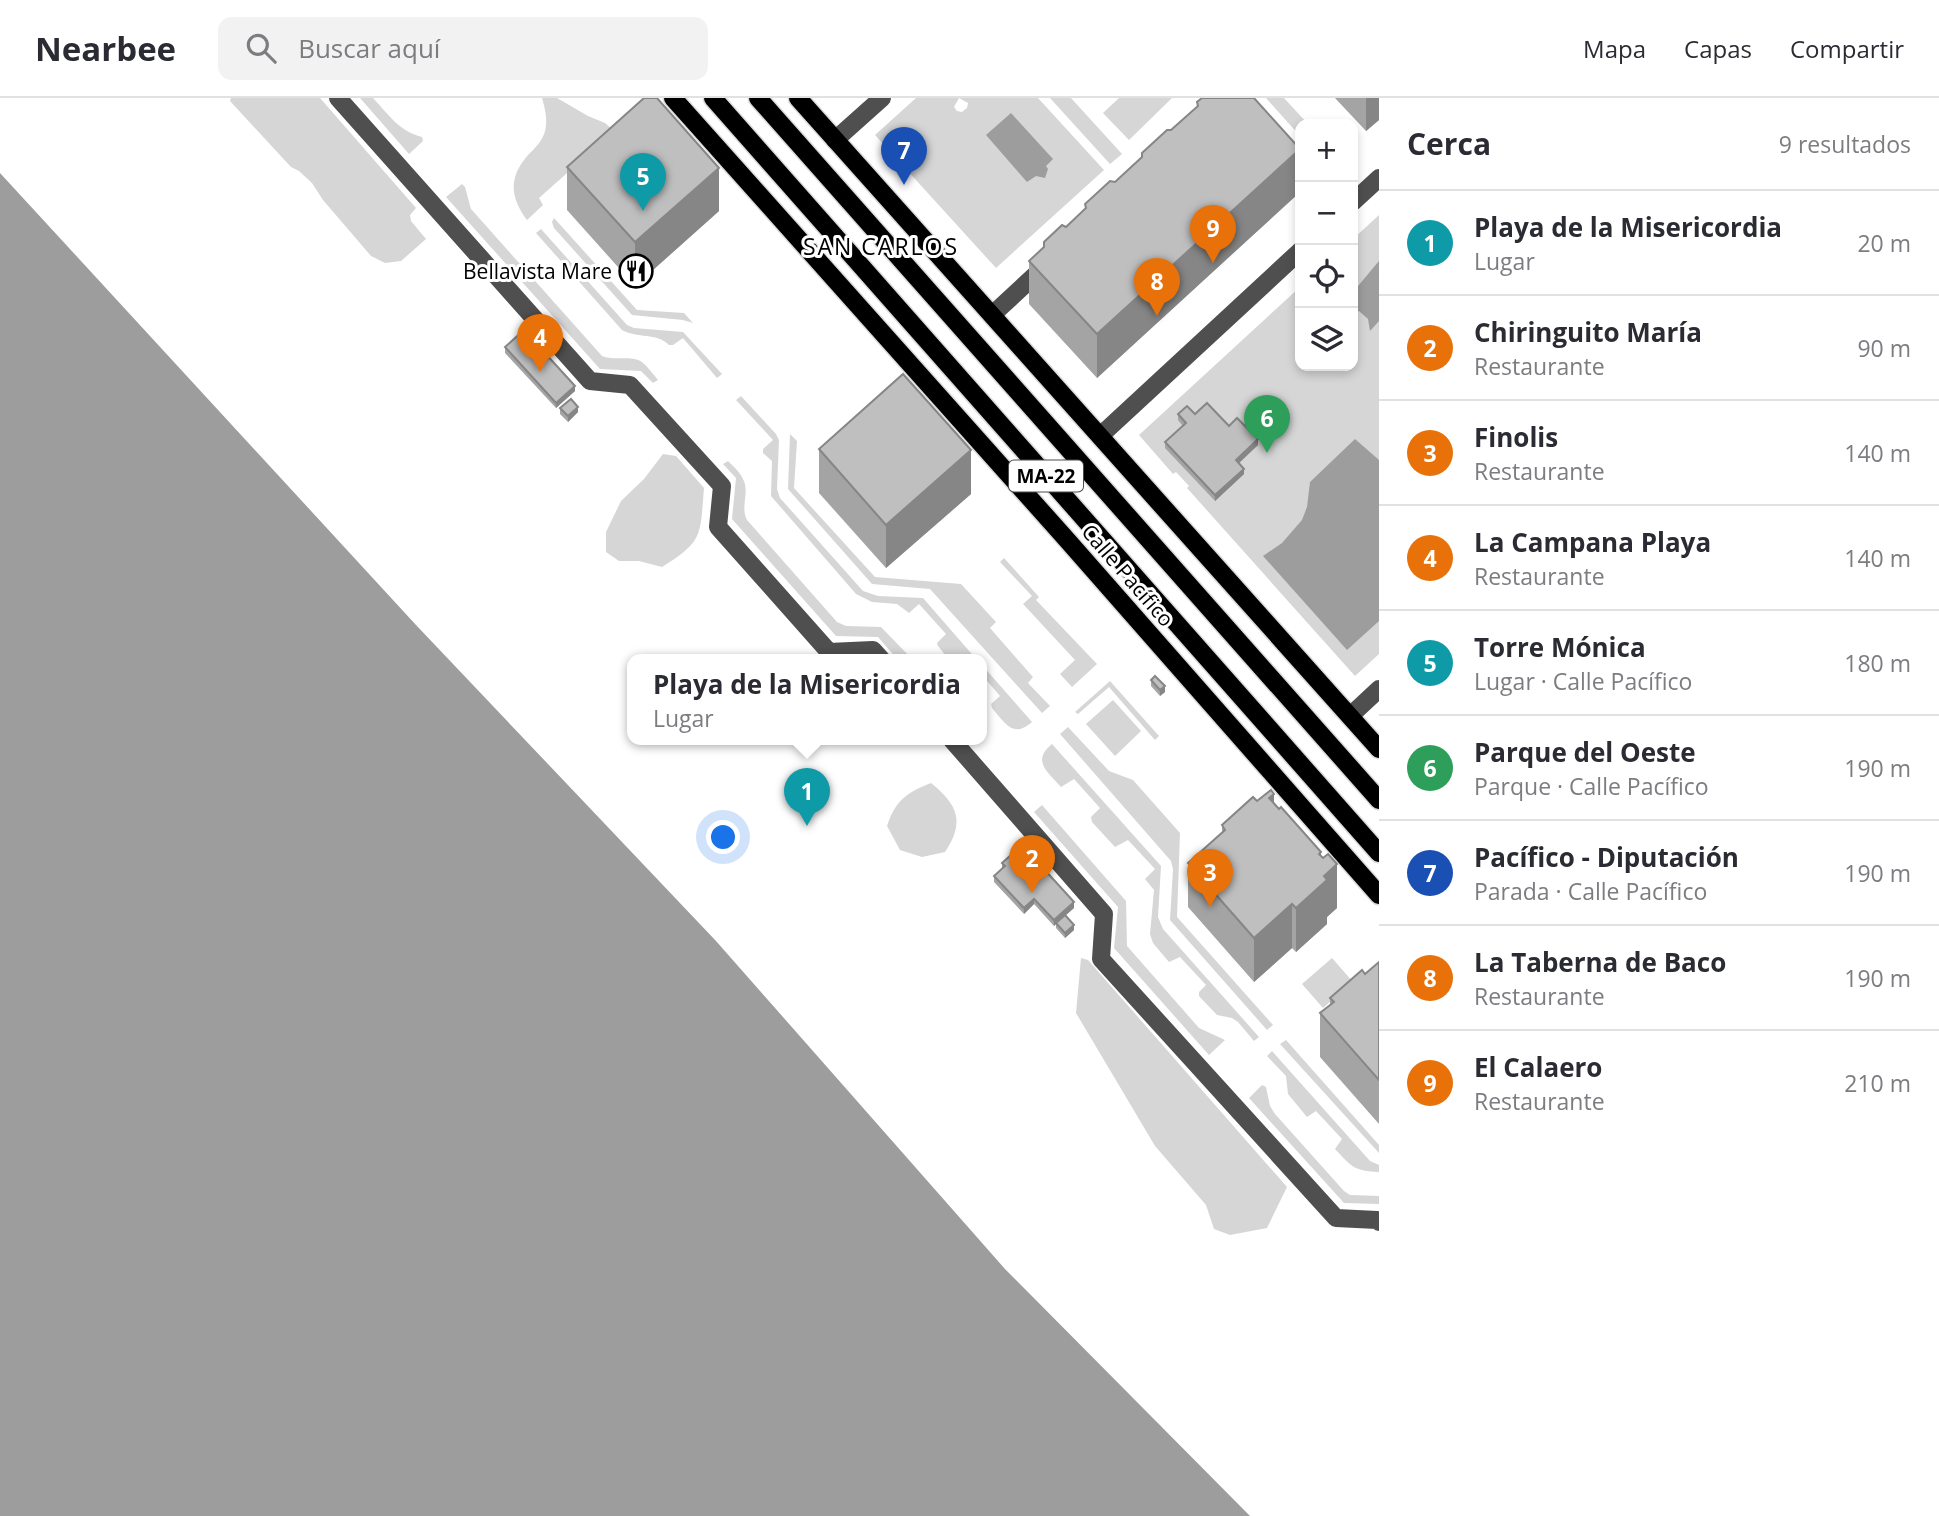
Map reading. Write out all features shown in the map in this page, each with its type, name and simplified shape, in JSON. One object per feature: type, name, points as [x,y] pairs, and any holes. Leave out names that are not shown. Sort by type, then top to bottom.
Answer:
[{"type":"main road","name":"Calle Pacífico","points":[[673,98],[1379,895]]},
{"type":"main road","name":"Calle Pacífico","points":[[713,98],[1379,853]]},
{"type":"main road","name":"Calle Pacífico","points":[[758,98],[1379,800]]},
{"type":"main road","points":[[798,98],[1379,749]]},
{"type":"street","points":[[338,98],[590,381],[630,385],[722,486],[718,527],[829,652],[873,650],[877,654]]},
{"type":"street","points":[[835,140],[882,98]]},
{"type":"street","points":[[1358,197],[1379,178]]},
{"type":"street","points":[[992,315],[1058,254]]},
{"type":"street","points":[[1100,436],[1295,256]]},
{"type":"street","points":[[1350,716],[1379,689]]},
{"type":"street","points":[[956,745],[1104,914],[1101,959],[1336,1218],[1379,1222]]},
{"type":"shaded area","points":[[231,98],[320,98],[416,208],[410,215],[411,221],[426,239],[401,261],[385,263],[371,256],[323,200],[312,183],[291,167],[230,101]]},
{"type":"shaded area","points":[[360,98],[373,98],[395,122],[422,137],[423,141],[409,154]]},
{"type":"shaded area","points":[[542,98],[557,98],[605,123],[612,133],[539,198],[543,205],[527,220],[517,203],[514,187],[522,162],[544,134],[546,119]]},
{"type":"shaded area","points":[[916,98],[959,98],[1038,98],[1104,170],[996,268],[875,135]],"holes":[[[959,98],[968,103],[962,112],[954,107]]]},
{"type":"shaded area","points":[[1050,98],[1071,98],[1122,154],[1110,164]]},
{"type":"shaded area","points":[[1119,98],[1172,98],[1129,140],[1103,113]]},
{"type":"shaded area","points":[[1266,98],[1284,98],[1303,119],[1295,119],[1295,130]]},
{"type":"shaded area","points":[[1011,113],[1053,159],[1046,166],[1048,169],[1045,178],[1036,176],[1027,182],[986,135]]},
{"type":"shaded area","points":[[0,173],[416,625],[716,941],[1005,1269],[1250,1516],[0,1516]]},
{"type":"shaded area","points":[[462,184],[471,209],[602,356],[638,360],[658,380],[653,383],[641,371],[600,369],[446,197]]},
{"type":"shaded area","points":[[1379,215],[1379,654],[1355,676],[1187,488],[1189,486],[1176,472],[1173,474],[1139,435],[1295,292],[1295,371],[1358,371],[1358,234]]},
{"type":"shaded area","points":[[554,218],[637,310],[684,313],[693,323],[632,315],[554,228]]},
{"type":"shaded area","points":[[541,229],[627,325],[634,328],[683,332],[722,374],[717,378],[683,338],[669,345],[658,338],[622,330],[536,233]]},
{"type":"shaded area","points":[[1379,261],[1379,321],[1370,331],[1368,319],[1358,311],[1358,286]]},
{"type":"shaded area","points":[[741,396],[779,440],[777,489],[780,498],[863,591],[878,596],[923,598],[972,654],[944,654],[937,643],[946,634],[919,604],[909,613],[897,604],[872,602],[856,594],[771,496],[772,461],[763,453],[763,449],[773,440],[736,400]]},
{"type":"shaded area","points":[[790,434],[797,441],[794,488],[875,577],[961,584],[996,622],[990,628],[1033,677],[1028,683],[1050,706],[1042,713],[930,589],[872,584],[788,489]]},
{"type":"shaded area","points":[[1355,439],[1379,460],[1379,621],[1347,650],[1263,556],[1282,543],[1302,520],[1307,507],[1310,482]]},
{"type":"shaded area","points":[[663,454],[676,456],[704,488],[702,517],[697,535],[686,550],[662,567],[639,561],[619,561],[606,552],[606,532],[621,501],[644,479]]},
{"type":"shaded area","points":[[728,461],[745,484],[744,510],[747,520],[837,622],[846,626],[881,627],[907,654],[893,654],[878,637],[836,636],[732,519],[736,478],[723,464]]},
{"type":"shaded area","points":[[1004,558],[1039,597],[1036,600],[1097,664],[1072,687],[1060,674],[1075,660],[1023,604],[1032,596],[1000,562]]},
{"type":"shaded area","points":[[987,671],[1032,722],[1020,729],[1010,727],[992,708],[991,704],[1000,696],[987,681]]},
{"type":"shaded area","points":[[1110,681],[1159,736],[1155,740],[1109,687],[1078,714],[1075,712]]},
{"type":"shaded area","points":[[1113,700],[1141,731],[1115,756],[1086,724]]},
{"type":"shaded area","points":[[1068,727],[1109,771],[1133,780],[1180,833],[1177,917],[1273,1025],[1267,1030],[1170,920],[1173,869],[1171,861],[1060,734]]},
{"type":"shaded area","points":[[1052,744],[1161,866],[1158,917],[1163,929],[1259,1037],[1254,1041],[1238,1022],[1217,1015],[1199,996],[1199,992],[1206,985],[1180,957],[1169,962],[1153,943],[1150,934],[1154,890],[1145,879],[1155,869],[1128,840],[1115,847],[1092,822],[1091,817],[1100,808],[1074,779],[1061,787],[1047,771],[1042,761],[1046,750]]},
{"type":"shaded area","points":[[931,783],[953,807],[956,814],[955,832],[945,852],[922,857],[900,850],[887,826],[894,810],[903,799]]},
{"type":"shaded area","points":[[1042,805],[1126,901],[1127,946],[1199,1028],[1225,1040],[1209,1055],[1114,948],[1118,907],[1034,812]]},
{"type":"shaded area","points":[[1081,958],[1088,960],[1287,1187],[1267,1228],[1230,1235],[1214,1229],[1206,1205],[1155,1146],[1076,1013]]},
{"type":"shaded area","points":[[1332,958],[1353,982],[1323,1008],[1302,984]]},
{"type":"shaded area","points":[[1286,1040],[1379,1145],[1379,1153],[1280,1044]]},
{"type":"shaded area","points":[[1272,1051],[1370,1161],[1379,1165],[1379,1172],[1354,1167],[1335,1149],[1342,1139],[1316,1111],[1307,1117],[1288,1094],[1286,1076],[1267,1056]]},
{"type":"shaded area","points":[[1262,1085],[1266,1087],[1270,1106],[1275,1114],[1344,1191],[1350,1195],[1379,1196],[1379,1204],[1344,1203],[1249,1098]]},
{"type":"building","points":[[644,98],[657,98],[719,168],[635,242],[567,167]]},
{"type":"building","points":[[1202,98],[1254,98],[1295,143],[1295,154],[1097,334],[1029,261],[1062,225],[1066,227],[1086,208],[1085,204],[1110,181],[1115,182],[1167,130],[1171,130],[1198,106],[1197,102]]},
{"type":"building","points":[[524,330],[575,386],[556,403],[505,347]]},
{"type":"building","points":[[903,374],[971,450],[886,525],[819,449]]},
{"type":"building","points":[[571,399],[578,407],[568,416],[560,408]]},
{"type":"building","points":[[1207,403],[1229,426],[1237,418],[1258,439],[1236,460],[1244,469],[1215,495],[1165,442],[1186,423],[1178,414],[1187,406],[1195,414]]},
{"type":"building","points":[[1155,676],[1165,686],[1160,690],[1151,680]]},
{"type":"building","points":[[1271,790],[1274,794],[1269,798],[1279,809],[1281,807],[1321,852],[1319,854],[1323,858],[1328,854],[1337,864],[1324,876],[1327,880],[1296,908],[1292,904],[1254,938],[1188,863],[1225,830],[1222,825],[1253,797],[1257,801]]},
{"type":"building","points":[[1022,845],[1074,902],[1054,920],[1034,899],[1024,908],[994,876],[1005,866],[1002,863]]},
{"type":"building","points":[[1065,915],[1074,925],[1065,933],[1056,923]]},
{"type":"building","points":[[1379,962],[1379,1080],[1320,1013],[1334,1002],[1330,998],[1362,970],[1365,974]]},
{"type":"place","name":"Pacífico - Diputación","points":[[904,185]]},
{"type":"place","name":"Torre Mónica","points":[[643,211]]},
{"type":"place","name":"El Calaero","points":[[1213,263]]},
{"type":"place","name":"Bellavista Mare","points":[[636,271]]},
{"type":"place","name":"La Taberna de Baco","points":[[1157,316]]},
{"type":"place","name":"La Campana Playa","points":[[540,372]]},
{"type":"place","name":"Parque del Oeste","points":[[1267,453]]},
{"type":"place","name":"Playa de la Misericordia","points":[[807,826]]},
{"type":"place","name":"Chiringuito María","points":[[1032,893]]},
{"type":"place","name":"Finolis","points":[[1210,907]]},
{"type":"district","name":"SAN CARLOS","points":[[881,246]]}]
